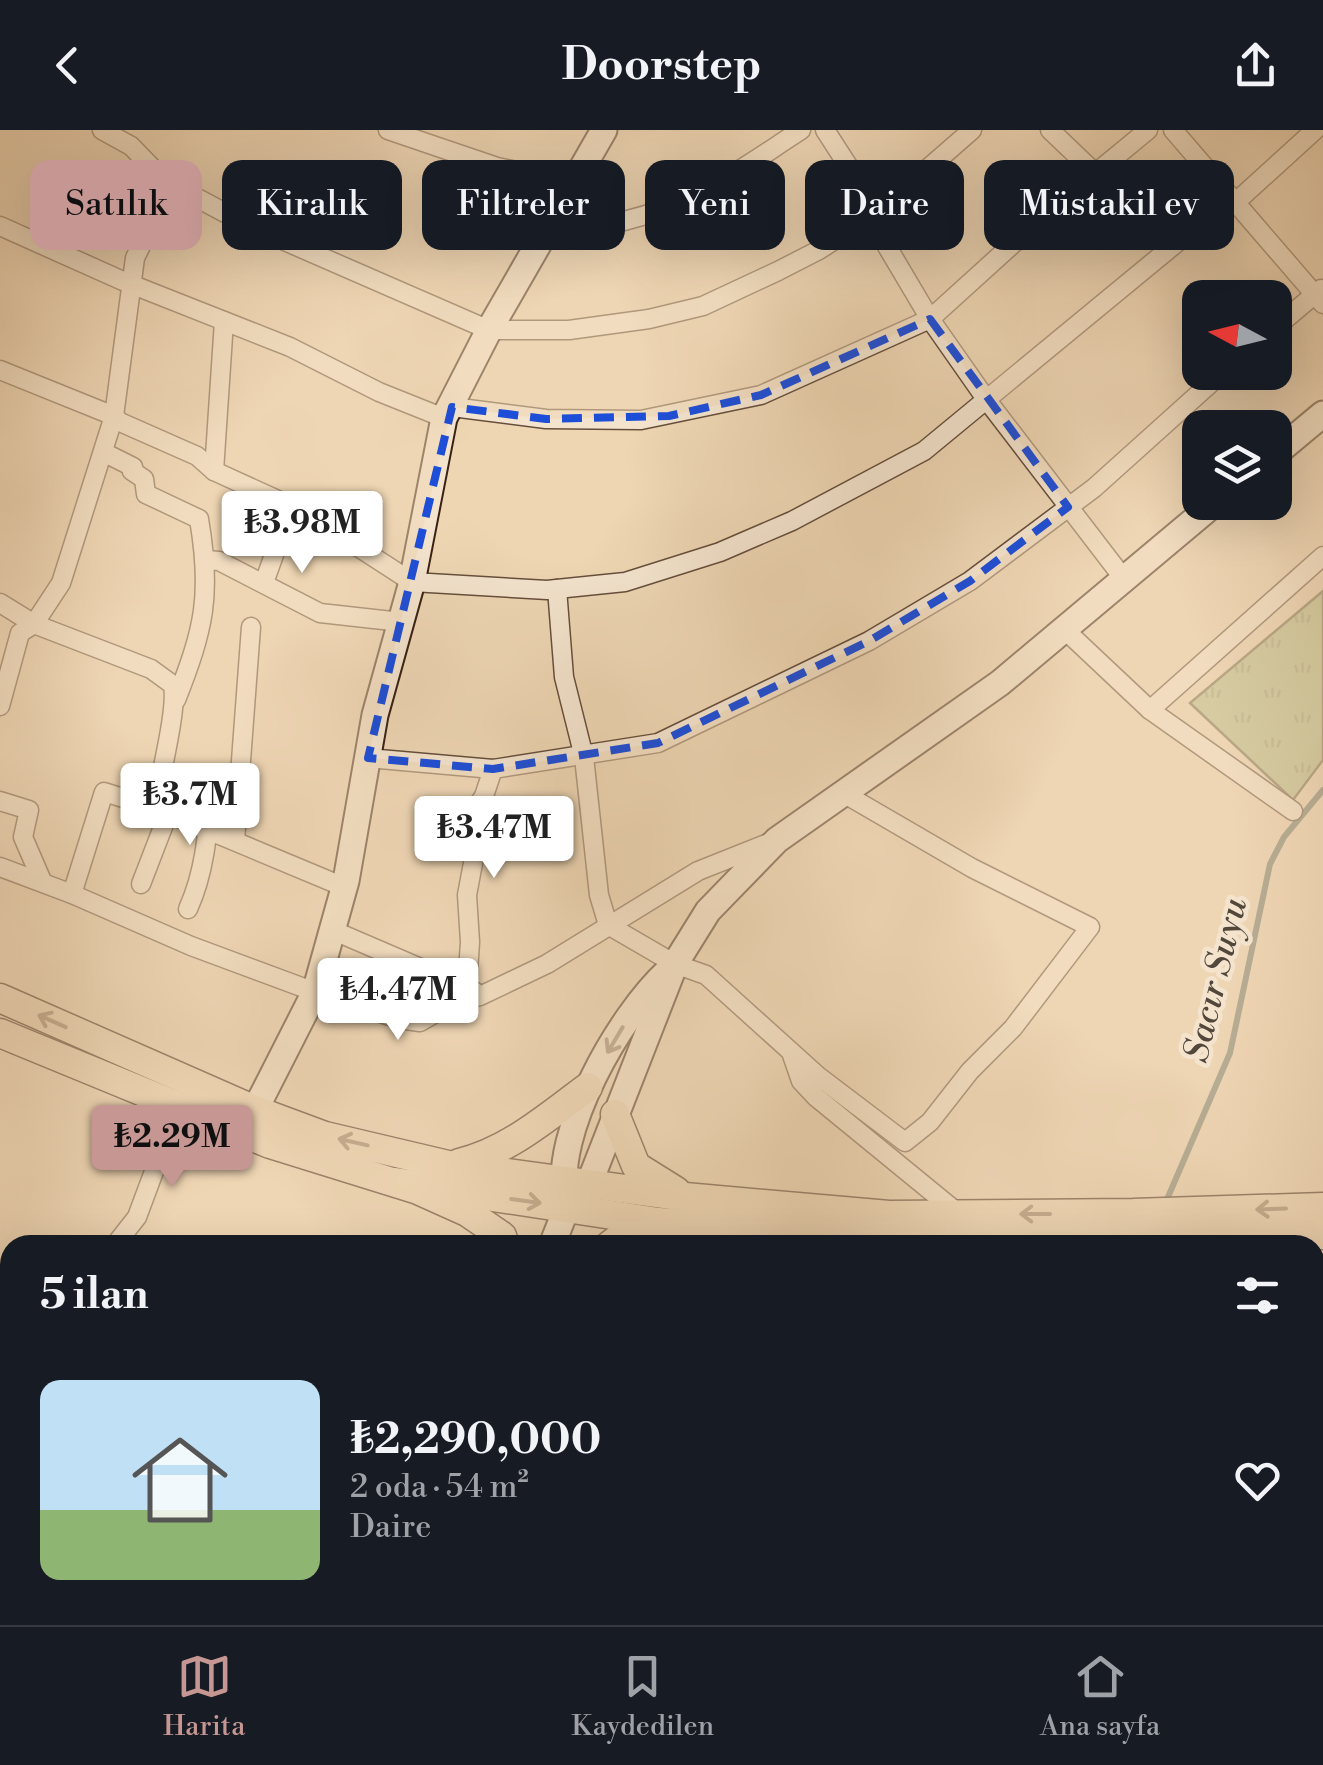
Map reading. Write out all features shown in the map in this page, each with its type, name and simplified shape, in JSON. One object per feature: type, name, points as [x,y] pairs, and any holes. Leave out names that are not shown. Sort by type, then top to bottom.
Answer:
[{"type":"main road","points":[[0,998],[255,1110],[326,1136],[573,1191],[658,1222],[802,1235]]},
{"type":"main road","points":[[0,1032],[270,1144],[395,1182],[466,1212],[500,1235]]},
{"type":"main road","points":[[448,1165],[484,1157],[517,1139],[588,1087]]},
{"type":"main road","points":[[616,1114],[636,1166],[685,1197]]},
{"type":"main road","points":[[395,1182],[685,1197],[890,1215],[1219,1212],[1323,1207]]},
{"type":"main road","points":[[623,1235],[634,1227],[658,1222]]},
{"type":"street","points":[[102,130],[131,146],[146,160]]},
{"type":"street","points":[[388,130],[476,160]]},
{"type":"street","points":[[587,160],[604,130]]},
{"type":"street","points":[[625,220],[664,212],[712,190],[801,130]]},
{"type":"street","points":[[825,130],[842,160]]},
{"type":"street","points":[[937,160],[972,130]]},
{"type":"street","points":[[1050,130],[1081,160]]},
{"type":"street","points":[[1111,160],[1148,130]]},
{"type":"street","points":[[1172,130],[1320,295],[1292,316]]},
{"type":"street","points":[[0,370],[114,416],[196,456],[214,471],[304,512],[412,582],[557,589],[625,582],[720,552],[792,521],[924,451],[1220,207],[1237,201],[1314,130]]},
{"type":"street","points":[[202,201],[248,225],[490,330],[569,330],[649,319],[703,306],[820,250]]},
{"type":"street","points":[[0,226],[131,284],[290,347],[379,392],[448,412],[546,419],[669,416],[761,395],[930,319],[1008,250]]},
{"type":"street","points":[[0,706],[20,633],[34,624],[61,584],[114,416],[139,250]]},
{"type":"street","points":[[255,1110],[315,992],[344,887],[376,715],[412,582],[448,412],[535,250]]},
{"type":"street","points":[[893,250],[930,319],[986,399],[1124,579]]},
{"type":"street","points":[[214,471],[224,321]]},
{"type":"street","points":[[368,758],[494,768],[658,744],[869,642],[970,581],[1068,508],[1202,390]]},
{"type":"street","points":[[1292,440],[1323,414]]},
{"type":"street","points":[[103,452],[133,467],[132,471],[144,479],[146,494],[199,519],[208,582],[198,644],[169,721],[162,811],[141,884]]},
{"type":"street","points":[[264,583],[280,538],[290,540],[304,512]]},
{"type":"street","points":[[556,1235],[573,1191],[616,1114],[676,964],[708,911],[777,840],[1000,682],[1194,520]]},
{"type":"street","points":[[1150,710],[1323,556]]},
{"type":"street","points":[[206,560],[219,560],[320,612],[401,622]]},
{"type":"street","points":[[557,589],[564,677],[584,757],[599,895],[608,925],[676,964],[706,976],[791,1052],[904,1142],[930,1122],[970,1071],[1013,1028],[1090,927],[972,868],[843,793]]},
{"type":"street","points":[[0,603],[34,624],[151,669],[173,685],[176,701]]},
{"type":"street","points":[[235,840],[252,626]]},
{"type":"street","points":[[1064,629],[1150,710],[1293,811]]},
{"type":"street","points":[[474,992],[468,895],[475,810],[494,768]]},
{"type":"street","points":[[188,909],[198,886],[210,830],[212,774]]},
{"type":"street","points":[[72,894],[104,792],[210,830],[344,887]]},
{"type":"street","points":[[0,800],[29,810],[23,836],[42,882]]},
{"type":"street","points":[[0,867],[315,992],[398,1019],[420,1022],[474,992],[547,964],[698,871],[777,840]]},
{"type":"street","points":[[332,930],[474,992]]},
{"type":"street","points":[[573,1191],[588,1087],[643,994],[676,964]]},
{"type":"street","points":[[791,1052],[801,1081],[816,1097],[959,1214]]},
{"type":"street","points":[[123,1235],[137,1217],[178,1107]]},
{"type":"highlighted area","points":[[930,319],[1068,507],[970,581],[869,641],[658,743],[493,769],[368,758],[452,407],[546,419],[669,416],[761,395]]},
{"type":"green space","points":[[1323,591],[1323,760],[1293,800],[1190,703]]},
{"type":"waterway","name":"Sacır Suyu","points":[[1165,1204],[1230,1053],[1270,864],[1284,837],[1323,790]]}]
